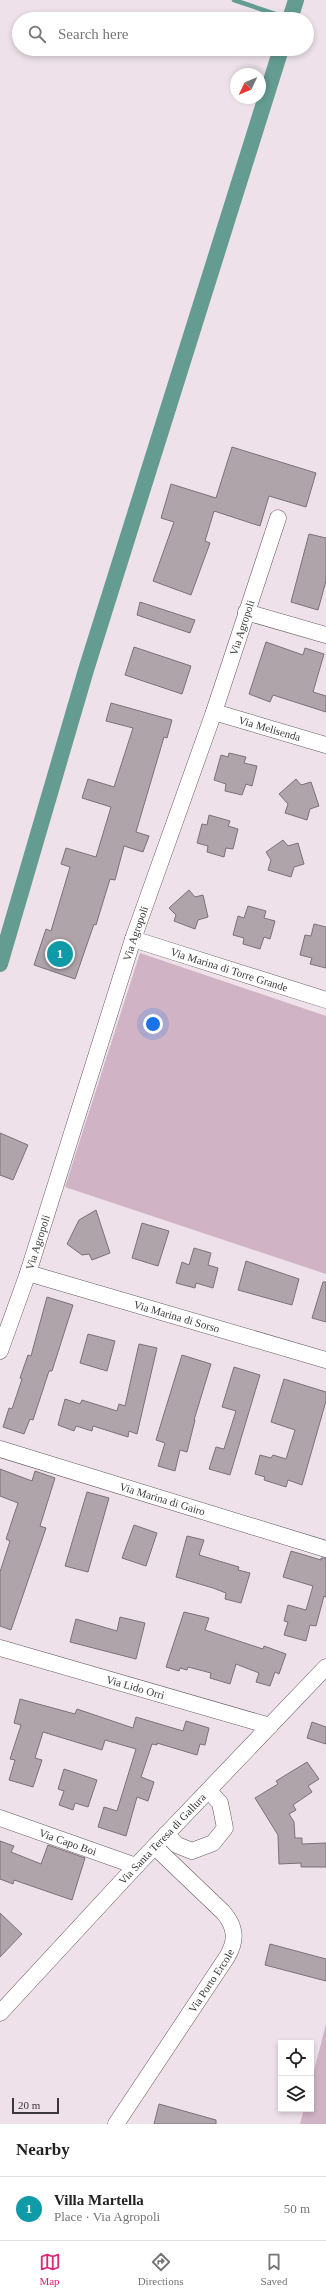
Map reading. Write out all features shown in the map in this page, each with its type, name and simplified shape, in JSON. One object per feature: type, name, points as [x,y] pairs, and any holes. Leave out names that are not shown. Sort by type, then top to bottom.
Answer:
[{"type":"street","name":"Via Agropoli","points":[[0,1351],[28,1272],[133,939],[214,712],[278,518]]},
{"type":"street","points":[[246,612],[326,635]]},
{"type":"street","name":"Via Melisenda","points":[[214,712],[326,745]]},
{"type":"street","name":"Via Marina di Torre Grande","points":[[133,939],[326,1000]]},
{"type":"street","name":"Via Marina di Sorso","points":[[28,1272],[326,1360]]},
{"type":"street","name":"Via Marina di Gairo","points":[[0,1449],[326,1548]]},
{"type":"street","name":"Via Lido Orrì","points":[[0,1648],[270,1726]]},
{"type":"street","name":"Via Santa Teresa di Gallura","points":[[0,2012],[166,1834],[209,1791],[326,1667]]},
{"type":"street","points":[[166,1834],[177,1845],[192,1851],[212,1843],[225,1828],[220,1803],[209,1791]]},
{"type":"street","name":"Via Capo Boi","points":[[0,1818],[136,1866]]},
{"type":"street","name":"Via Porto Ercole","points":[[116,2124],[227,1957],[234,1939],[233,1927],[223,1912],[155,1847]]},
{"type":"shaded area","points":[[140,953],[326,1016],[326,1274],[65,1187]]},
{"type":"shaded area","points":[[326,2024],[326,2124],[300,2124],[303,2112],[314,2112],[314,2070]]},
{"type":"building","points":[[232,447],[316,473],[306,507],[269,496],[260,526],[214,511],[205,541],[210,543],[191,595],[153,581],[174,522],[161,518],[171,484],[216,498]]},
{"type":"building","points":[[309,534],[326,538],[326,581],[318,610],[291,602]]},
{"type":"building","points":[[140,602],[195,620],[190,633],[137,615]]},
{"type":"building","points":[[266,642],[303,655],[305,648],[324,654],[313,692],[326,696],[326,712],[273,695],[270,702],[249,694]]},
{"type":"building","points":[[134,647],[191,666],[182,694],[125,675]]},
{"type":"building","points":[[111,703],[172,720],[167,738],[164,737],[136,832],[149,836],[143,852],[124,846],[115,880],[110,879],[96,925],[94,924],[75,979],[34,965],[46,929],[51,931],[70,867],[61,864],[66,848],[96,857],[111,807],[82,798],[88,779],[114,787],[133,728],[106,721]]},
{"type":"building","points":[[229,753],[246,757],[244,763],[257,766],[252,786],[246,784],[242,795],[225,791],[226,784],[214,780],[221,755],[228,757]]},
{"type":"building","points":[[296,779],[301,785],[311,782],[319,806],[310,809],[307,820],[285,813],[288,804],[279,794]]},
{"type":"building","points":[[209,815],[230,821],[228,826],[238,829],[233,849],[226,848],[224,857],[207,852],[208,846],[197,843],[202,824],[207,825]]},
{"type":"building","points":[[283,840],[288,846],[298,843],[304,864],[294,867],[291,877],[268,870],[271,860],[266,852]]},
{"type":"building","points":[[189,890],[195,897],[203,895],[208,917],[198,920],[195,929],[174,921],[176,915],[169,908]]},
{"type":"building","points":[[248,906],[266,911],[264,918],[275,921],[270,939],[264,937],[260,949],[243,944],[244,938],[233,935],[238,916],[244,918]]},
{"type":"building","points":[[314,924],[326,927],[326,968],[310,964],[312,958],[300,955],[305,935],[311,936]]},
{"type":"building","points":[[0,1133],[28,1145],[13,1180],[0,1175]]},
{"type":"building","points":[[96,1210],[110,1253],[92,1260],[89,1254],[82,1255],[67,1244],[79,1220]]},
{"type":"building","points":[[142,1223],[169,1231],[158,1266],[132,1258]]},
{"type":"building","points":[[194,1248],[211,1253],[208,1265],[218,1268],[213,1288],[196,1283],[195,1288],[176,1283],[182,1262],[189,1265]]},
{"type":"building","points":[[246,1261],[299,1279],[292,1305],[238,1290]]},
{"type":"building","points":[[323,1282],[326,1282],[326,1322],[312,1318]]},
{"type":"building","points":[[47,1297],[73,1305],[52,1371],[49,1371],[33,1420],[30,1419],[24,1434],[3,1427],[9,1408],[12,1409],[28,1355],[31,1356]]},
{"type":"building","points":[[88,1334],[115,1341],[107,1371],[80,1363]]},
{"type":"building","points":[[139,1344],[157,1348],[137,1434],[129,1431],[128,1437],[93,1426],[92,1431],[76,1426],[74,1431],[58,1425],[65,1399],[80,1404],[82,1400],[117,1411],[119,1404],[125,1406]]},
{"type":"building","points":[[182,1355],[211,1364],[194,1420],[187,1452],[180,1450],[175,1471],[158,1466],[165,1443],[156,1440]]},
{"type":"building","points":[[234,1367],[260,1375],[230,1475],[209,1469],[216,1447],[224,1449],[236,1411],[222,1407]]},
{"type":"building","points":[[284,1379],[326,1392],[326,1401],[302,1485],[288,1480],[286,1487],[264,1480],[265,1477],[255,1474],[260,1455],[271,1458],[273,1455],[286,1459],[295,1430],[271,1422]]},
{"type":"building","points":[[0,1469],[32,1481],[35,1471],[55,1478],[40,1526],[46,1528],[11,1630],[0,1626],[0,1572],[10,1541],[6,1539],[18,1503],[0,1496]]},
{"type":"building","points":[[87,1492],[109,1498],[88,1572],[65,1566]]},
{"type":"building","points":[[134,1525],[157,1533],[146,1566],[122,1558]]},
{"type":"building","points":[[187,1536],[204,1540],[199,1555],[239,1567],[238,1570],[250,1573],[241,1603],[225,1599],[226,1593],[176,1577]]},
{"type":"building","points":[[291,1551],[321,1560],[321,1558],[326,1558],[326,1597],[324,1596],[316,1626],[310,1625],[306,1641],[284,1635],[288,1622],[284,1621],[288,1605],[306,1610],[313,1586],[283,1577]]},
{"type":"building","points":[[184,1612],[209,1618],[205,1630],[263,1649],[264,1646],[286,1654],[279,1674],[275,1672],[270,1686],[256,1682],[259,1673],[236,1664],[230,1684],[210,1678],[211,1673],[188,1667],[187,1670],[180,1668],[179,1671],[166,1667]]},
{"type":"building","points":[[120,1617],[145,1623],[136,1659],[70,1642],[76,1619],[117,1631]]},
{"type":"building","points":[[20,1699],[75,1714],[77,1709],[133,1728],[136,1717],[183,1731],[186,1721],[209,1728],[205,1745],[200,1744],[197,1755],[157,1743],[157,1745],[152,1744],[141,1777],[154,1782],[148,1801],[137,1797],[126,1836],[98,1827],[104,1807],[117,1811],[136,1749],[105,1740],[102,1750],[43,1732],[35,1758],[42,1760],[33,1787],[9,1780],[15,1760],[10,1759],[21,1725],[14,1723]]},
{"type":"building","points":[[312,1722],[326,1727],[326,1744],[307,1738]]},
{"type":"building","points":[[307,1762],[319,1779],[308,1786],[312,1792],[293,1805],[296,1810],[289,1814],[294,1822],[295,1838],[302,1838],[302,1844],[326,1843],[326,1867],[301,1867],[301,1863],[279,1864],[278,1835],[255,1798],[278,1784],[276,1781]]},
{"type":"building","points":[[64,1769],[97,1780],[88,1807],[75,1803],[73,1810],[59,1805],[64,1791],[58,1789]]},
{"type":"building","points":[[0,1841],[14,1846],[11,1852],[41,1864],[48,1845],[85,1858],[72,1900],[14,1880],[13,1884],[0,1879]]},
{"type":"building","points":[[0,1913],[22,1934],[0,1957]]},
{"type":"building","points":[[270,1944],[326,1959],[326,1981],[265,1965]]},
{"type":"building","points":[[159,2104],[216,2120],[216,2124],[154,2124]]},
{"type":"waterway","points":[[234,0],[269,12]]},
{"type":"waterway","points":[[292,12],[296,0]]},
{"type":"waterway","points":[[0,964],[86,670],[279,56]]},
{"type":"place","name":"Villa Martella","points":[[60,954]]}]
